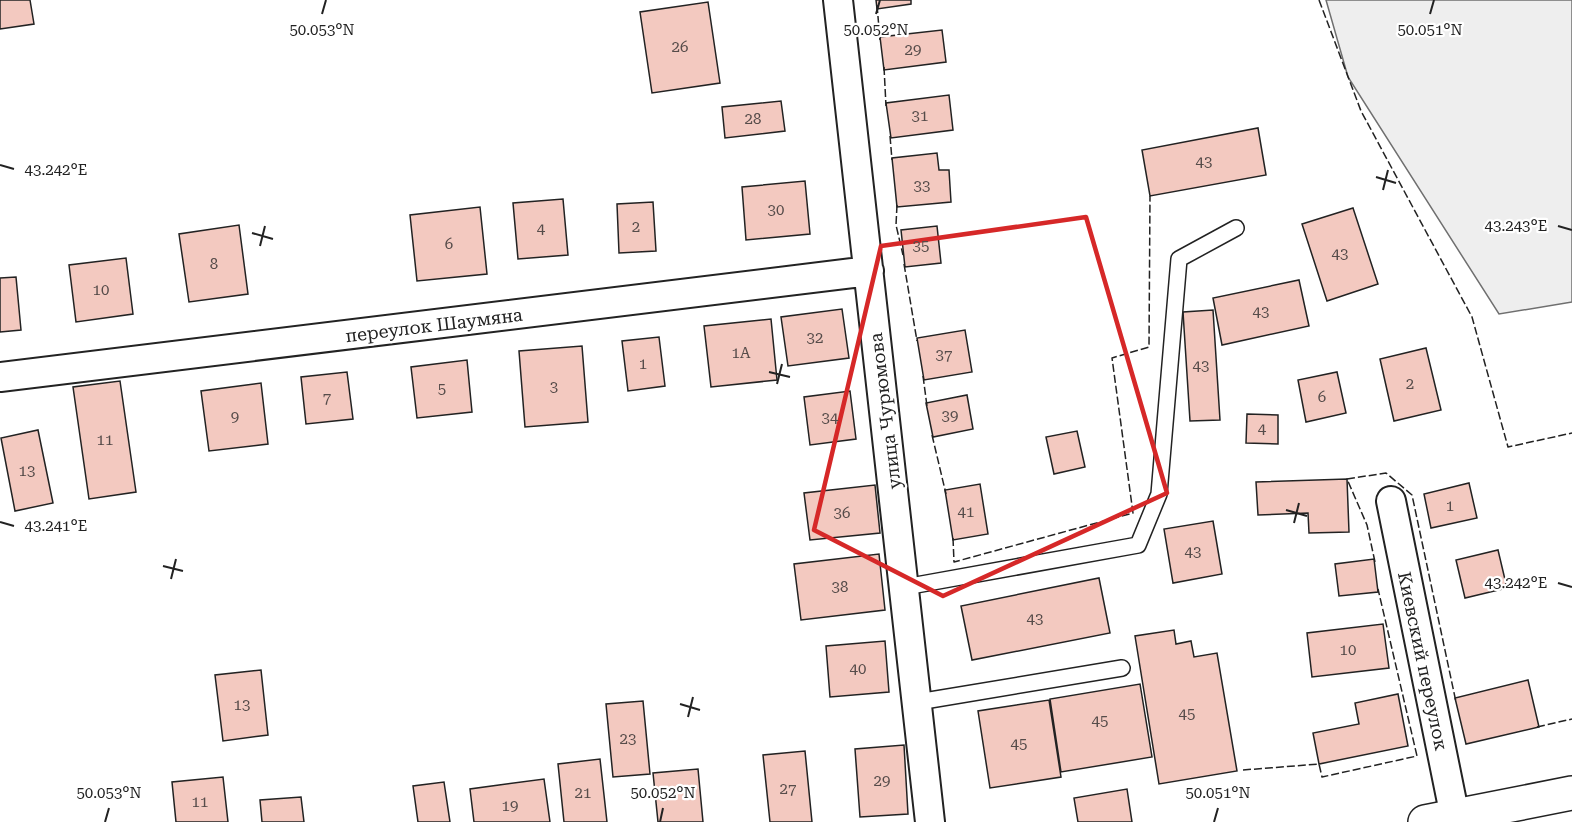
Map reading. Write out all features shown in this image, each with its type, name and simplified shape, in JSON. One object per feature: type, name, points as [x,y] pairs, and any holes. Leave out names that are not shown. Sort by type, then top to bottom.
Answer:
[{"type":"street","name":"улица Чурюмова","points":[[838,0],[930,822]]},
{"type":"street","name":"переулок Шаумяна","points":[[0,377],[869,271]]},
{"type":"street","name":"Киевский переулок","points":[[1391,501],[1446,820]]},
{"type":"street","points":[[1446,820],[1572,793]]},
{"type":"lane","points":[[905,587],[1138,545],[1159,494],[1179,259],[1236,228]]},
{"type":"lane","points":[[918,702],[1122,668]]},
{"type":"highlighted area","points":[[1086,217],[1167,493],[943,596],[814,530],[881,246]]},
{"type":"shaded area","points":[[1326,0],[1572,0],[1572,302],[1499,314],[1348,77]]},
{"type":"building","points":[[0,0],[30,0],[34,24],[0,29]]},
{"type":"building","points":[[876,0],[911,0],[911,4],[877,9]]},
{"type":"building","points":[[708,2],[720,83],[652,93],[640,12]]},
{"type":"building","points":[[942,30],[946,62],[884,70],[880,37]]},
{"type":"building","points":[[949,95],[953,130],[891,138],[886,103]]},
{"type":"building","points":[[781,101],[785,131],[725,138],[722,107]]},
{"type":"building","points":[[1258,128],[1266,175],[1150,196],[1142,150]]},
{"type":"building","points":[[937,153],[939,170],[949,170],[951,202],[897,207],[892,158]]},
{"type":"building","points":[[805,181],[810,234],[746,240],[742,187]]},
{"type":"building","points":[[563,199],[568,255],[518,259],[513,203]]},
{"type":"building","points":[[653,202],[656,251],[619,253],[617,204]]},
{"type":"building","points":[[480,207],[487,274],[417,281],[410,215]]},
{"type":"building","points":[[1353,208],[1378,284],[1327,301],[1302,224]]},
{"type":"building","points":[[239,225],[248,294],[189,302],[179,234]]},
{"type":"building","points":[[937,226],[941,263],[905,267],[901,230]]},
{"type":"building","points":[[126,258],[133,314],[76,322],[69,265]]},
{"type":"building","points":[[16,277],[21,330],[0,332],[0,278]]},
{"type":"building","points":[[1299,280],[1309,326],[1222,345],[1213,298]]},
{"type":"building","points":[[842,309],[849,358],[788,366],[781,317]]},
{"type":"building","points":[[1213,310],[1220,420],[1190,421],[1183,312]]},
{"type":"building","points":[[771,319],[777,380],[711,387],[704,326]]},
{"type":"building","points":[[965,330],[972,372],[924,380],[917,338]]},
{"type":"building","points":[[659,337],[665,386],[628,391],[622,341]]},
{"type":"building","points":[[582,346],[588,422],[525,427],[519,351]]},
{"type":"building","points":[[1426,348],[1441,410],[1394,421],[1380,359]]},
{"type":"building","points":[[467,360],[472,412],[417,418],[411,367]]},
{"type":"building","points":[[347,372],[353,419],[306,424],[301,377]]},
{"type":"building","points":[[1337,372],[1346,413],[1306,422],[1298,380]]},
{"type":"building","points":[[120,381],[136,492],[89,499],[73,387]]},
{"type":"building","points":[[261,383],[268,444],[209,451],[201,391]]},
{"type":"building","points":[[850,391],[856,439],[810,445],[804,397]]},
{"type":"building","points":[[967,395],[973,429],[933,437],[926,403]]},
{"type":"building","points":[[1247,414],[1278,415],[1278,444],[1246,443]]},
{"type":"building","points":[[38,430],[53,503],[15,511],[1,438]]},
{"type":"building","points":[[1077,431],[1085,467],[1054,474],[1046,437]]},
{"type":"building","points":[[1347,479],[1349,532],[1309,533],[1308,513],[1258,515],[1256,482]]},
{"type":"building","points":[[1469,483],[1477,518],[1431,528],[1424,494]]},
{"type":"building","points":[[980,484],[988,534],[953,540],[945,490]]},
{"type":"building","points":[[875,485],[880,533],[810,540],[804,493]]},
{"type":"building","points":[[1213,521],[1222,574],[1173,583],[1164,529]]},
{"type":"building","points":[[1498,550],[1507,588],[1465,598],[1456,560]]},
{"type":"building","points":[[879,554],[885,610],[801,620],[794,564]]},
{"type":"building","points":[[1374,559],[1378,592],[1339,596],[1335,564]]},
{"type":"building","points":[[1099,578],[1110,633],[972,660],[961,606]]},
{"type":"building","points":[[1383,624],[1389,668],[1312,677],[1307,633]]},
{"type":"building","points":[[1174,630],[1176,644],[1191,641],[1194,657],[1217,653],[1237,771],[1159,784],[1135,636]]},
{"type":"building","points":[[885,641],[889,692],[830,697],[826,646]]},
{"type":"building","points":[[261,670],[268,735],[223,741],[215,675]]},
{"type":"building","points":[[1528,680],[1539,727],[1466,744],[1455,698]]},
{"type":"building","points":[[1140,684],[1152,757],[1061,772],[1050,699]]},
{"type":"building","points":[[1398,694],[1408,746],[1319,764],[1313,733],[1359,724],[1355,703]]},
{"type":"building","points":[[1049,700],[1061,777],[990,788],[978,711]]},
{"type":"building","points":[[643,701],[650,774],[613,777],[606,704]]},
{"type":"building","points":[[904,745],[908,814],[860,817],[855,749]]},
{"type":"building","points":[[805,751],[812,822],[770,822],[763,755]]},
{"type":"building","points":[[600,759],[607,822],[564,822],[558,764]]},
{"type":"building","points":[[698,769],[703,822],[658,822],[653,773]]},
{"type":"building","points":[[223,777],[228,822],[176,822],[172,782]]},
{"type":"building","points":[[544,779],[550,822],[474,822],[470,789]]},
{"type":"building","points":[[444,782],[450,822],[418,822],[413,786]]},
{"type":"building","points":[[1127,789],[1132,822],[1078,822],[1074,798]]},
{"type":"building","points":[[301,797],[304,822],[262,822],[260,800]]},
{"type":"fence","points":[[1319,0],[1361,111],[1472,317],[1508,447],[1572,433]]},
{"type":"fence","points":[[877,5],[880,40]]},
{"type":"fence","points":[[884,67],[886,106]]},
{"type":"fence","points":[[890,136],[892,160]]},
{"type":"fence","points":[[953,538],[954,562],[1133,513],[1112,358],[1149,347],[1150,196]]},
{"type":"fence","points":[[897,205],[896,225],[903,255]]},
{"type":"fence","points":[[904,264],[917,341]]},
{"type":"fence","points":[[923,376],[927,406]]},
{"type":"fence","points":[[932,435],[946,494]]},
{"type":"fence","points":[[1375,562],[1367,525],[1347,479],[1386,473],[1412,495],[1456,702]]},
{"type":"fence","points":[[1243,770],[1319,764],[1322,777],[1417,756],[1378,589]]},
{"type":"fence","points":[[1537,727],[1572,719]]}]
